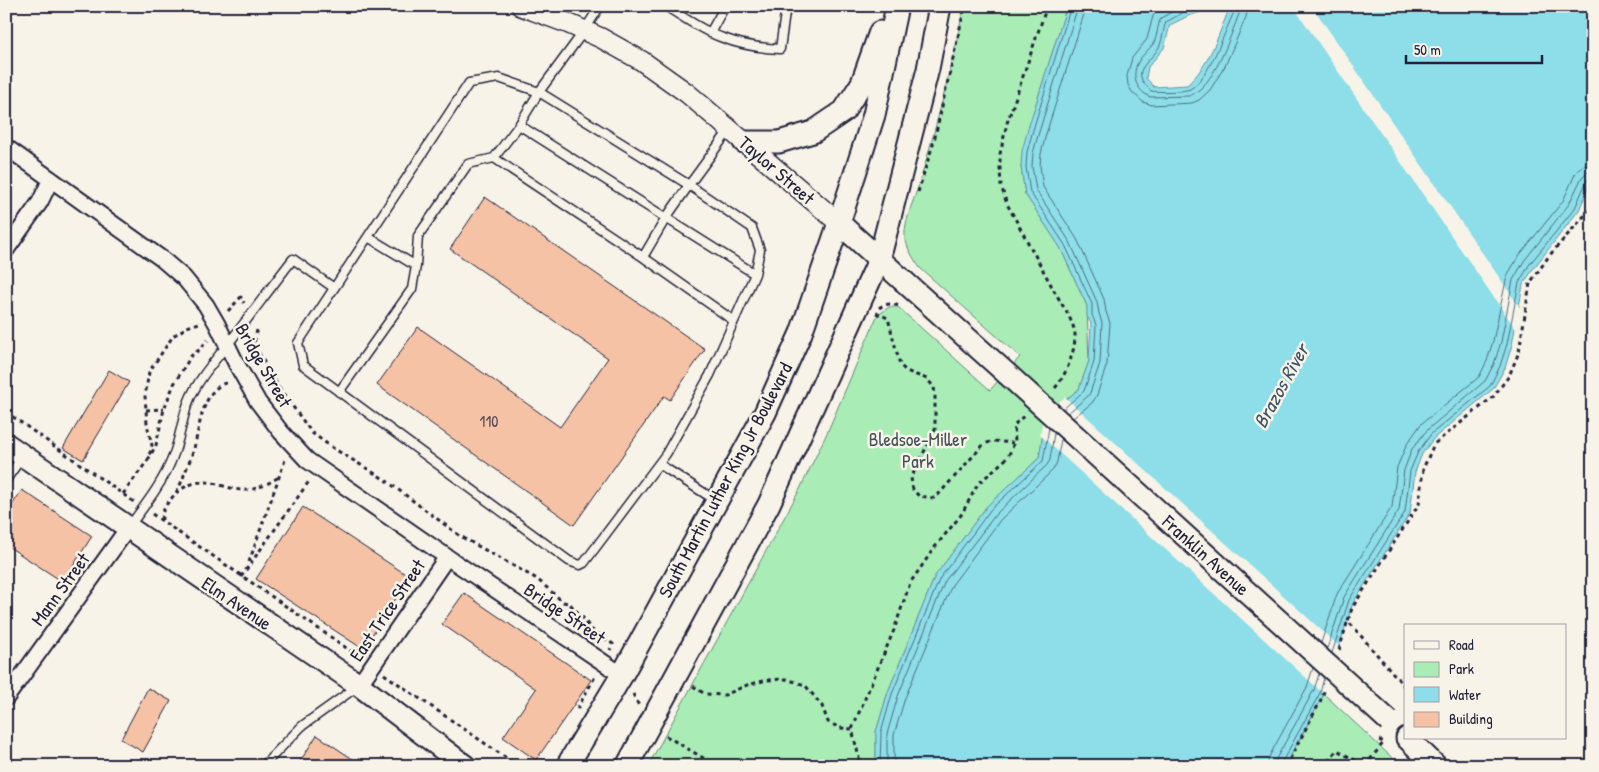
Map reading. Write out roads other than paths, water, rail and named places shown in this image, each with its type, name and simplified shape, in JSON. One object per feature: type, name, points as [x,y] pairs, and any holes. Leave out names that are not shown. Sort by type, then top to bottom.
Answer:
[{"type":"main road","points":[[737,136],[779,142],[813,132],[844,111],[862,83],[890,6]]},
{"type":"main road","name":"South Martin Luther King Jr Boulevard","points":[[567,766],[622,675],[765,413],[801,333],[874,115],[897,6]]},
{"type":"main road","points":[[627,766],[770,504],[880,260],[928,69],[940,6]]},
{"type":"main road","name":"Taylor Street","points":[[839,223],[1006,373]]},
{"type":"main road","name":"Franklin Avenue","points":[[1006,373],[1404,736]]},
{"type":"main road","name":"Elm Avenue","points":[[15,449],[359,685],[465,766]]},
{"type":"main road","name":"Franklin Avenue","points":[[1408,740],[1436,766]]},
{"type":"street","name":"Taylor Street","points":[[521,6],[584,31],[642,61],[687,93],[839,223]]},
{"type":"street","name":"Bridge Street","points":[[6,147],[162,259],[184,278],[206,305],[258,402],[287,448],[308,460],[447,557],[622,675]]},
{"type":"street","points":[[6,250],[40,202],[51,179]]},
{"type":"street","name":"Mann Street","points":[[6,698],[128,528]]},
{"type":"street","name":"East Trice Street","points":[[359,685],[447,557]]},
{"type":"lane","points":[[339,392],[412,289],[418,236],[468,164],[494,158],[519,125],[600,6]]},
{"type":"lane","points":[[665,6],[710,33],[760,48],[780,49],[786,6]]},
{"type":"lane","points":[[710,33],[725,6]]},
{"type":"lane","points":[[500,78],[540,92],[689,185],[752,228],[760,250],[755,274],[710,375],[666,454],[584,563],[580,565],[570,562],[303,365],[298,343],[469,83],[500,78]]},
{"type":"lane","points":[[519,125],[755,274]]},
{"type":"lane","points":[[643,257],[666,218],[689,185],[737,136]]},
{"type":"lane","points":[[494,158],[643,257],[734,321]]},
{"type":"lane","points":[[368,237],[416,266]]},
{"type":"lane","points":[[128,528],[159,484],[172,459],[184,412],[195,388],[209,366],[293,259],[334,288]]},
{"type":"lane","points":[[6,480],[15,449]]},
{"type":"lane","points":[[659,464],[717,501]]},
{"type":"lane","points":[[263,766],[302,726],[359,685]]},
{"type":"water","name":"Brazos River","points":[[1067,6],[1220,6],[1188,16],[1170,25],[1164,48],[1148,67],[1146,78],[1154,87],[1187,85],[1195,77],[1207,60],[1217,40],[1229,9],[1226,6],[1593,6],[1593,178],[1579,210],[1533,269],[1523,285],[1512,345],[1505,368],[1493,389],[1434,438],[1422,454],[1415,472],[1410,513],[1353,603],[1324,694],[1285,766],[876,766],[876,732],[888,692],[935,576],[987,506],[1039,458],[1046,416],[1079,389],[1089,361],[1091,324],[1087,316],[1087,306],[1060,247],[1025,194],[1021,167],[1022,151],[1028,129]]},
{"type":"park label","name":"Bledsoe-Miller Park","points":[[918,450]]}]
